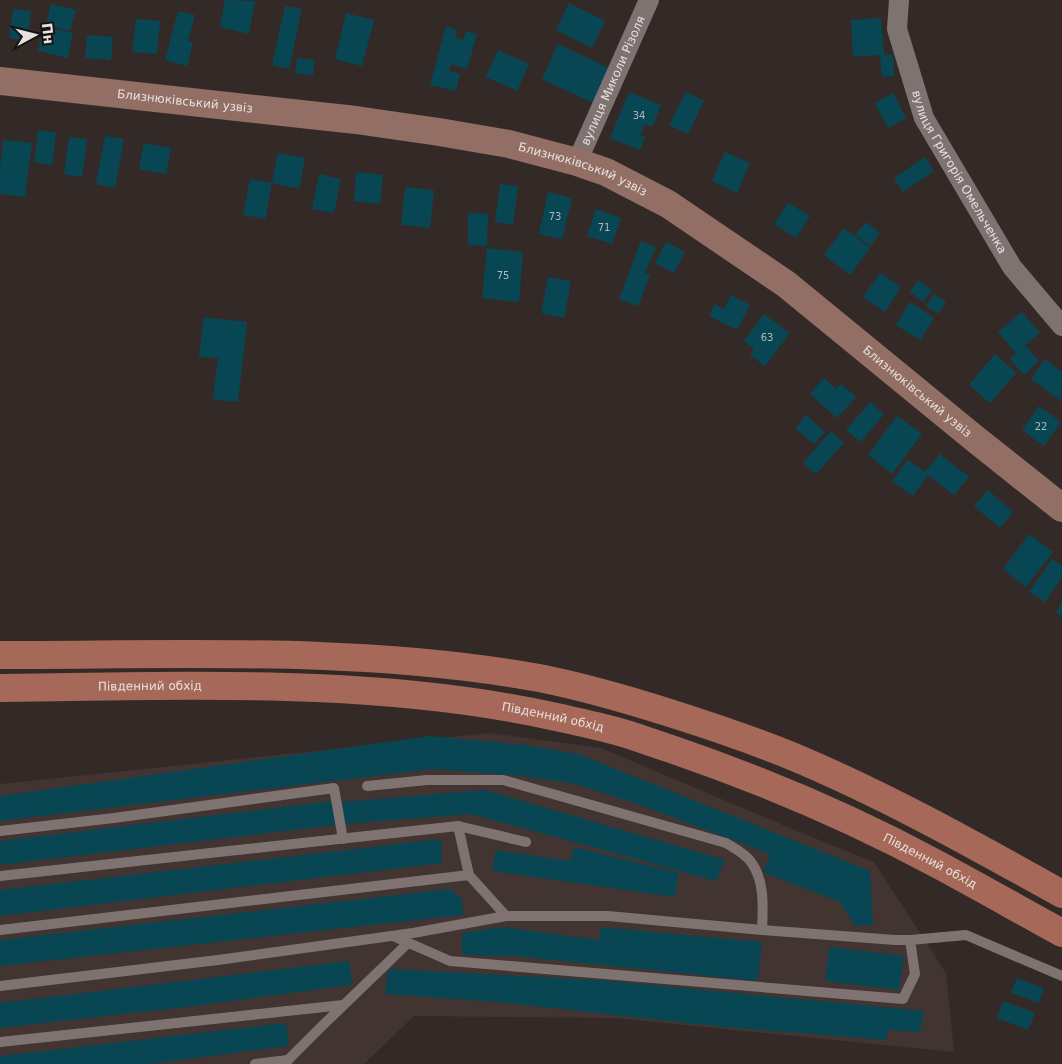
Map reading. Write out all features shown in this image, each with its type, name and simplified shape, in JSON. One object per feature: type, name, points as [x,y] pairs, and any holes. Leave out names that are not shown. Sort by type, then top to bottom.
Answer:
[{"type":"main road","points":[[0,655],[296,655],[456,665],[541,678],[626,698],[794,757],[945,829],[1062,894]]},
{"type":"main road","name":"Південний обхід","points":[[0,688],[219,687],[370,692],[435,697],[526,710],[615,730],[712,763],[801,798],[934,862],[1062,933]]},
{"type":"street","name":"вулиця Миколи Різоля","points":[[577,162],[650,0]]},
{"type":"street","name":"вулиця Григорія Омельченка","points":[[899,0],[897,29],[924,118],[1012,267],[1062,326]]},
{"type":"street","name":"Близнюківський узвіз","points":[[0,81],[356,120],[420,129],[509,144],[577,162],[606,172],[668,204],[786,284],[1062,508]]},
{"type":"lane","points":[[367,786],[428,780],[503,780],[726,843],[750,861],[760,880],[763,910],[762,930]]},
{"type":"lane","points":[[0,831],[114,818],[334,788],[343,838]]},
{"type":"lane","points":[[458,826],[469,876],[506,916]]},
{"type":"lane","points":[[0,876],[458,826],[526,842]]},
{"type":"lane","points":[[0,930],[469,876]]},
{"type":"lane","points":[[0,986],[218,960],[392,936],[506,916],[608,916],[762,930],[910,940],[966,935],[1062,976]]},
{"type":"lane","points":[[392,936],[450,961],[903,999],[914,974],[910,940]]},
{"type":"lane","points":[[255,1064],[286,1062],[408,943]]},
{"type":"lane","points":[[0,1042],[343,1005]]},
{"type":"shaded area","points":[[490,733],[601,748],[874,862],[946,973],[954,1052],[616,1018],[414,1016],[364,1064],[0,1064],[0,784]]},
{"type":"building","points":[[225,0],[255,1],[249,34],[220,27]]},
{"type":"building","points":[[569,3],[605,21],[592,48],[556,30]]},
{"type":"building","points":[[51,4],[76,10],[70,31],[46,25]]},
{"type":"building","points":[[285,6],[302,9],[289,69],[272,65]]},
{"type":"building","points":[[13,9],[31,11],[27,41],[9,38]]},
{"type":"building","points":[[178,11],[195,15],[188,41],[193,42],[187,66],[165,60]]},
{"type":"building","points":[[346,13],[374,20],[362,66],[335,59]]},
{"type":"building","points":[[881,18],[884,55],[893,55],[894,76],[882,77],[880,55],[853,57],[851,20]]},
{"type":"building","points":[[136,19],[160,21],[157,54],[132,52]]},
{"type":"building","points":[[43,26],[73,33],[68,58],[38,51]]},
{"type":"building","points":[[446,26],[457,30],[455,37],[463,40],[466,31],[477,34],[467,69],[451,64],[449,71],[460,74],[456,91],[430,85]]},
{"type":"building","points":[[87,35],[113,37],[111,60],[85,58]]},
{"type":"building","points":[[558,44],[611,69],[595,104],[542,79]]},
{"type":"building","points":[[498,50],[529,64],[517,91],[486,77]]},
{"type":"building","points":[[297,58],[315,60],[313,75],[295,73]]},
{"type":"building","points":[[629,92],[661,105],[652,127],[645,124],[640,135],[645,137],[640,150],[610,138]]},
{"type":"building","points":[[686,92],[704,101],[688,134],[669,125]]},
{"type":"building","points":[[893,93],[906,118],[888,128],[875,103]]},
{"type":"building","points":[[38,130],[56,133],[52,165],[34,162]]},
{"type":"building","points":[[105,136],[124,139],[115,188],[96,184]]},
{"type":"building","points":[[69,137],[87,139],[82,177],[64,174]]},
{"type":"building","points":[[3,140],[32,143],[25,197],[0,194]]},
{"type":"building","points":[[144,143],[171,148],[166,174],[139,169]]},
{"type":"building","points":[[725,152],[750,163],[737,193],[712,181]]},
{"type":"building","points":[[278,153],[305,158],[299,189],[272,183]]},
{"type":"building","points":[[925,157],[934,171],[903,192],[894,178]]},
{"type":"building","points":[[356,172],[383,175],[380,204],[354,201]]},
{"type":"building","points":[[319,174],[341,179],[334,213],[312,209]]},
{"type":"building","points":[[250,179],[272,183],[265,219],[243,215]]},
{"type":"building","points":[[500,184],[518,186],[513,225],[495,222]]},
{"type":"building","points":[[405,187],[434,190],[430,228],[401,225]]},
{"type":"building","points":[[548,192],[572,198],[562,239],[539,234]]},
{"type":"building","points":[[788,203],[810,216],[796,238],[774,224]]},
{"type":"building","points":[[596,209],[621,218],[612,244],[587,236]]},
{"type":"building","points":[[468,213],[488,214],[487,246],[468,245]]},
{"type":"building","points":[[866,222],[880,233],[870,246],[855,235]]},
{"type":"building","points":[[844,228],[870,248],[850,275],[824,255]]},
{"type":"building","points":[[641,241],[656,247],[645,273],[650,275],[638,306],[619,299]]},
{"type":"building","points":[[666,242],[685,252],[674,273],[655,263]]},
{"type":"building","points":[[487,248],[523,252],[519,302],[482,298]]},
{"type":"building","points":[[880,273],[901,287],[885,312],[863,297]]},
{"type":"building","points":[[548,277],[571,281],[564,318],[541,313]]},
{"type":"building","points":[[918,280],[932,290],[923,302],[910,292]]},
{"type":"building","points":[[934,294],[946,302],[938,314],[926,306]]},
{"type":"building","points":[[731,295],[750,305],[737,330],[709,316],[715,304],[724,309]]},
{"type":"building","points":[[910,302],[934,318],[920,340],[896,325]]},
{"type":"building","points":[[1022,312],[1040,333],[1025,345],[1039,361],[1024,375],[1010,359],[1016,353],[998,332]]},
{"type":"building","points":[[764,314],[790,333],[765,366],[750,355],[754,349],[744,341]]},
{"type":"building","points":[[204,317],[247,322],[238,402],[213,399],[218,358],[199,357]]},
{"type":"building","points":[[995,354],[1016,373],[990,403],[969,385]]},
{"type":"building","points":[[1045,359],[1062,372],[1061,401],[1031,379]]},
{"type":"building","points":[[824,378],[836,389],[841,384],[856,397],[837,418],[810,394]]},
{"type":"building","points":[[870,402],[884,414],[861,442],[846,430]]},
{"type":"building","points":[[1039,406],[1061,422],[1044,446],[1022,430]]},
{"type":"building","points":[[806,415],[825,432],[814,444],[795,428]]},
{"type":"building","points":[[897,416],[922,434],[892,474],[868,455]]},
{"type":"building","points":[[831,431],[844,443],[816,474],[803,463]]},
{"type":"building","points":[[940,454],[969,477],[954,495],[928,475],[913,496],[892,481],[908,460],[925,472]]},
{"type":"building","points":[[988,490],[1013,512],[1000,528],[974,506]]},
{"type":"building","points":[[1029,534],[1053,552],[1026,587],[1003,569]]},
{"type":"building","points":[[1052,559],[1062,566],[1062,577],[1045,602],[1029,592]]},
{"type":"building","points":[[1062,602],[1062,616],[1056,612]]},
{"type":"building","points":[[430,736],[525,745],[578,754],[870,871],[873,925],[855,926],[840,902],[763,872],[770,854],[632,802],[571,783],[521,776],[434,769],[0,821],[0,796]]},
{"type":"building","points":[[485,790],[725,860],[716,881],[471,814],[345,824],[342,802]]},
{"type":"building","points":[[333,801],[336,825],[0,865],[0,841]]},
{"type":"building","points":[[441,839],[442,863],[0,916],[0,890]]},
{"type":"building","points":[[574,847],[679,873],[675,897],[492,871],[496,850],[570,861]]},
{"type":"building","points":[[450,889],[462,899],[463,915],[0,966],[0,940]]},
{"type":"building","points":[[502,927],[599,940],[601,927],[762,942],[758,981],[514,956],[462,955],[462,933]]},
{"type":"building","points":[[829,947],[904,956],[899,990],[825,981]]},
{"type":"building","points":[[349,961],[352,985],[195,1006],[0,1028],[0,1003]]},
{"type":"building","points":[[388,969],[599,980],[924,1011],[920,1032],[888,1030],[886,1040],[724,1027],[497,1002],[385,994]]},
{"type":"building","points":[[1017,978],[1044,988],[1039,1003],[1011,993]]},
{"type":"building","points":[[1003,1001],[1035,1013],[1028,1030],[997,1018]]},
{"type":"building","points":[[286,1023],[289,1046],[149,1064],[0,1064],[0,1056]]}]
